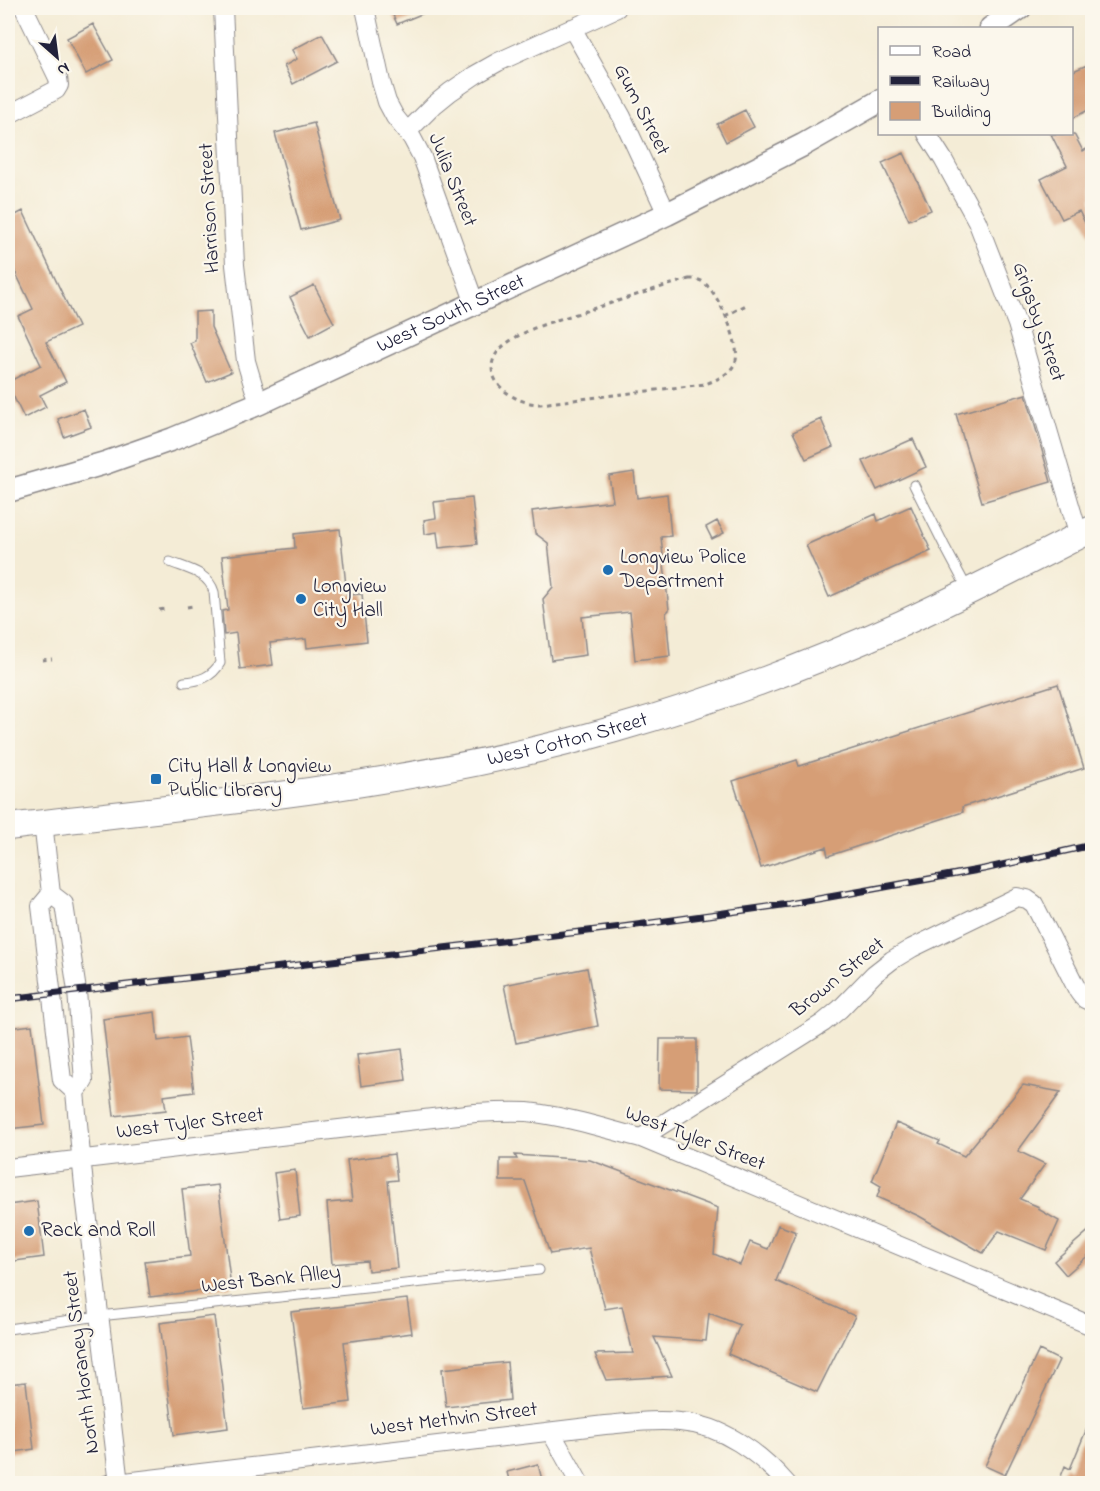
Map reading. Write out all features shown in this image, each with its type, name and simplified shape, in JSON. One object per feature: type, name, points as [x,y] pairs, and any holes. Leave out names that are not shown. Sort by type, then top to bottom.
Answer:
[{"type":"main road","name":"West Cotton Street","points":[[8,827],[351,785],[448,769],[522,753],[642,722],[768,679],[876,635],[1086,533]]},
{"type":"street","points":[[8,115],[56,90],[59,85],[58,78],[24,8]]},
{"type":"street","name":"Harrison Street","points":[[223,8],[235,264],[246,361],[260,403]]},
{"type":"street","name":"Julia Street","points":[[366,8],[384,93],[391,110],[416,144],[475,304]]},
{"type":"street","points":[[408,131],[434,105],[462,83],[498,62],[617,8]]},
{"type":"street","points":[[992,27],[1020,8]]},
{"type":"street","name":"Gum Street","points":[[572,28],[622,117],[667,214]]},
{"type":"street","name":"West South Street","points":[[8,487],[105,463],[173,439],[260,403],[667,214],[803,145],[878,102]]},
{"type":"street","name":"Grigsby Street","points":[[928,135],[976,221],[1017,324],[1086,533]]},
{"type":"street","points":[[43,822],[51,894]]},
{"type":"street","name":"North Horaney Street","points":[[75,1092],[84,1081],[77,991],[64,904],[51,894],[41,906],[50,994],[62,1080],[75,1092],[116,1483]]},
{"type":"street","name":"Brown Street","points":[[641,1138],[823,1023],[892,960],[1017,897],[1027,899],[1034,904],[1078,991],[1088,1001],[1092,1000]]},
{"type":"street","name":"West Tyler Street","points":[[8,1168],[498,1111],[527,1112],[582,1122],[641,1138],[1092,1326]]},
{"type":"street","name":"West Methvin Street","points":[[116,1483],[644,1421],[673,1421],[696,1424],[726,1436],[761,1458],[787,1484]]},
{"type":"street","points":[[551,1432],[580,1484]]},
{"type":"lane","points":[[914,485],[969,590]]},
{"type":"lane","points":[[170,562],[202,575],[210,582],[214,591],[220,663],[215,671],[206,677],[197,681],[184,682]]},
{"type":"lane","name":"West Bank Alley","points":[[8,1329],[99,1316],[539,1270]]},
{"type":"path","points":[[689,279],[704,282],[714,294],[725,316],[736,345],[736,360],[731,369],[721,377],[705,384],[533,404],[519,400],[499,387],[494,380],[492,371],[495,356],[500,348],[518,336],[554,321],[689,279]]},
{"type":"path","points":[[725,316],[748,304]]},
{"type":"path","points":[[187,607],[193,606]]},
{"type":"path","points":[[159,610],[165,609]]},
{"type":"path","points":[[42,660],[52,659]]},
{"type":"building","points":[[390,8],[436,8],[397,24]]},
{"type":"building","points":[[93,24],[113,60],[86,74],[67,38]]},
{"type":"building","points":[[322,34],[337,61],[293,84],[284,66],[297,59],[292,50]]},
{"type":"building","points":[[1087,65],[1092,76],[1092,108],[1073,118],[1073,71]]},
{"type":"building","points":[[745,110],[754,127],[726,142],[717,124]]},
{"type":"building","points":[[314,123],[340,220],[301,230],[275,133]]},
{"type":"building","points":[[1074,134],[1083,151],[1092,146],[1092,237],[1079,211],[1062,219],[1041,179],[1067,166],[1052,135]]},
{"type":"building","points":[[904,153],[931,210],[909,220],[882,163]]},
{"type":"building","points":[[23,211],[78,327],[46,342],[66,382],[40,395],[46,407],[24,418],[8,382],[41,365],[18,316],[33,309],[11,263],[8,265],[8,219]]},
{"type":"building","points":[[314,285],[334,323],[310,336],[290,297]]},
{"type":"building","points":[[211,311],[211,327],[231,372],[207,382],[190,343],[195,341],[195,312]]},
{"type":"building","points":[[1026,394],[1051,482],[982,502],[956,414]]},
{"type":"building","points":[[84,409],[91,427],[64,437],[58,419]]},
{"type":"building","points":[[821,419],[833,447],[806,459],[793,432]]},
{"type":"building","points":[[913,439],[926,467],[877,490],[863,461]]},
{"type":"building","name":"Longview Police Department","points":[[634,472],[637,498],[667,494],[671,536],[661,537],[669,610],[666,613],[670,656],[635,660],[630,612],[582,617],[586,655],[551,660],[543,599],[553,587],[548,543],[535,533],[532,511],[613,501],[609,476]]},
{"type":"building","points":[[472,498],[477,544],[439,548],[437,532],[425,534],[424,520],[436,518],[434,502]]},
{"type":"building","points":[[911,506],[931,551],[829,597],[806,545],[876,514],[878,521]]},
{"type":"building","points":[[717,521],[724,533],[712,539],[706,527]]},
{"type":"building","name":"Longview City Hall","points":[[340,529],[347,595],[362,594],[367,641],[307,648],[306,639],[270,643],[273,665],[240,669],[236,633],[224,635],[222,611],[228,610],[222,556],[295,548],[294,534]]},
{"type":"building","points":[[1058,684],[1084,768],[962,807],[963,812],[828,856],[826,847],[761,868],[733,781],[797,760],[799,766]]},
{"type":"building","points":[[587,968],[598,1026],[516,1043],[504,985]]},
{"type":"building","points":[[155,1012],[158,1041],[187,1037],[194,1092],[164,1096],[166,1110],[114,1116],[103,1019]]},
{"type":"building","points":[[32,1025],[44,1125],[8,1129],[8,1028]]},
{"type":"building","points":[[660,1039],[697,1039],[697,1090],[659,1089]]},
{"type":"building","points":[[402,1049],[406,1080],[361,1086],[357,1055]]},
{"type":"building","points":[[1023,1085],[1061,1092],[1018,1151],[1045,1164],[1020,1199],[1039,1207],[1038,1209],[1059,1221],[1046,1250],[999,1231],[983,1253],[919,1216],[877,1197],[881,1186],[872,1181],[896,1123],[940,1141],[938,1144],[964,1156]]},
{"type":"building","points":[[394,1154],[397,1180],[388,1181],[397,1268],[368,1271],[367,1261],[332,1264],[327,1203],[352,1201],[347,1160]]},
{"type":"building","points":[[515,1155],[590,1160],[718,1208],[714,1254],[740,1265],[750,1242],[768,1249],[778,1225],[796,1232],[776,1281],[855,1316],[817,1392],[728,1354],[740,1325],[709,1313],[706,1341],[654,1337],[672,1376],[606,1380],[595,1354],[633,1353],[622,1306],[605,1309],[589,1248],[550,1254],[525,1181],[500,1181],[500,1159],[517,1159]]},
{"type":"building","points":[[295,1170],[300,1216],[280,1219],[274,1173]]},
{"type":"building","points":[[218,1185],[231,1287],[150,1297],[145,1261],[190,1256],[182,1189]]},
{"type":"building","name":"Rack and Roll","points":[[37,1201],[44,1257],[8,1262],[8,1205]]},
{"type":"building","points":[[1092,1228],[1092,1252],[1066,1275],[1054,1261]]},
{"type":"building","points":[[407,1299],[412,1333],[344,1342],[351,1402],[303,1408],[291,1312]]},
{"type":"building","points":[[214,1316],[228,1428],[174,1435],[160,1323]]},
{"type":"building","points":[[1039,1350],[1059,1360],[1005,1475],[985,1466]]},
{"type":"building","points":[[507,1362],[510,1400],[446,1407],[442,1369]]},
{"type":"building","points":[[26,1382],[34,1449],[8,1453],[8,1384]]},
{"type":"building","points":[[1092,1416],[1092,1484],[1058,1484],[1065,1466],[1070,1469]]},
{"type":"building","points":[[538,1464],[543,1484],[510,1484],[507,1472]]},
{"type":"railway","points":[[8,999],[622,927],[789,904],[984,869],[1092,845]]},
{"type":"place","name":"Longview Police Department","points":[[608,570]]},
{"type":"place","name":"Longview City Hall","points":[[301,599]]},
{"type":"place","name":"City Hall & Longview Public Library","points":[[156,779]]},
{"type":"place","name":"Rack and Roll","points":[[29,1231]]}]
